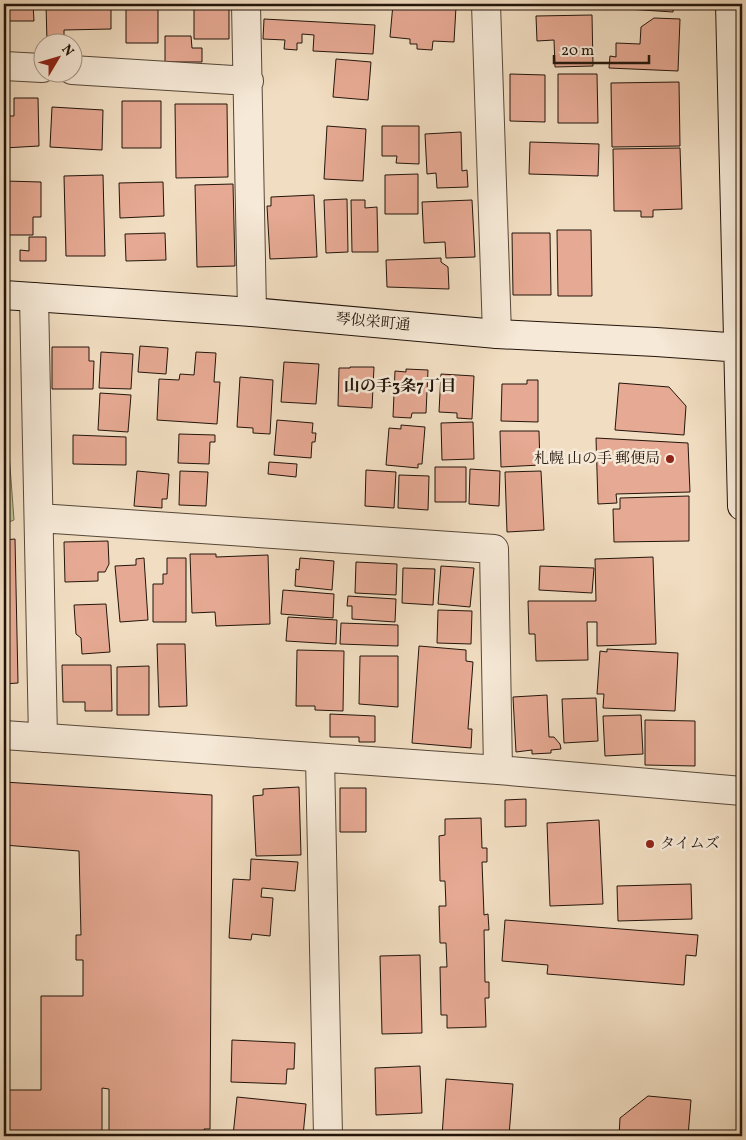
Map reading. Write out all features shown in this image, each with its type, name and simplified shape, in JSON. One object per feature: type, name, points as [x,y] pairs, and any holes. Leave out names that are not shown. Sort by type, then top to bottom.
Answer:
[{"type":"street","points":[[246,4],[252,312]]},
{"type":"street","points":[[486,4],[497,334]]},
{"type":"street","points":[[730,4],[741,348],[742,506]]},
{"type":"street","points":[[4,66],[32,67]]},
{"type":"street","points":[[82,71],[249,82]]},
{"type":"street","name":"琴似栄町通","points":[[4,295],[252,312],[497,334],[741,348]]},
{"type":"street","points":[[34,297],[43,738]]},
{"type":"street","points":[[39,518],[494,549],[498,770]]},
{"type":"street","points":[[4,735],[498,770],[742,791]]},
{"type":"street","points":[[320,758],[328,1136]]},
{"type":"green space","points":[[4,386],[14,520],[4,524]]},
{"type":"building","points":[[4,4],[33,4],[34,21],[4,21]]},
{"type":"building","points":[[46,4],[111,4],[111,29],[47,32]]},
{"type":"building","points":[[126,4],[158,4],[158,43],[126,43]]},
{"type":"building","points":[[194,4],[229,4],[229,39],[194,39]]},
{"type":"building","points":[[393,4],[456,7],[454,42],[433,41],[432,50],[417,49],[417,44],[410,44],[410,39],[390,37]]},
{"type":"building","points":[[581,4],[674,4],[673,12],[581,6]]},
{"type":"building","points":[[592,15],[593,66],[555,67],[554,40],[537,41],[536,16]]},
{"type":"building","points":[[654,18],[680,19],[678,71],[609,68],[610,56],[616,57],[616,43],[640,44],[641,27]]},
{"type":"building","points":[[264,19],[375,25],[373,54],[313,51],[314,35],[302,34],[302,43],[297,43],[297,50],[284,49],[285,40],[263,39]]},
{"type":"building","points":[[165,36],[191,36],[192,48],[202,48],[202,62],[165,62]]},
{"type":"building","points":[[336,59],[371,62],[368,100],[333,97]]},
{"type":"building","points":[[510,74],[545,75],[545,122],[510,121]]},
{"type":"building","points":[[558,74],[597,74],[598,123],[558,123]]},
{"type":"building","points":[[679,82],[680,146],[612,147],[611,83]]},
{"type":"building","points":[[14,98],[38,98],[39,146],[4,148],[4,116],[14,116]]},
{"type":"building","points":[[122,101],[161,101],[161,148],[122,148]]},
{"type":"building","points":[[175,104],[227,104],[228,177],[176,178]]},
{"type":"building","points":[[52,107],[103,110],[102,150],[50,147]]},
{"type":"building","points":[[327,126],[366,129],[363,181],[324,179]]},
{"type":"building","points":[[382,126],[419,126],[419,164],[396,163],[397,156],[382,156]]},
{"type":"building","points":[[461,132],[462,171],[467,170],[468,187],[437,188],[436,173],[427,174],[425,134]]},
{"type":"building","points":[[530,142],[599,144],[598,176],[529,174]]},
{"type":"building","points":[[680,148],[682,209],[653,210],[653,217],[641,217],[641,211],[614,211],[613,149]]},
{"type":"building","points":[[418,174],[418,214],[385,214],[385,175]]},
{"type":"building","points":[[103,175],[105,256],[66,256],[64,176]]},
{"type":"building","points":[[4,181],[41,182],[41,217],[33,217],[33,235],[4,235]]},
{"type":"building","points":[[163,182],[164,216],[120,218],[119,183]]},
{"type":"building","points":[[233,184],[235,266],[197,267],[195,185]]},
{"type":"building","points":[[314,195],[317,257],[270,259],[267,206],[271,206],[271,197]]},
{"type":"building","points":[[347,199],[348,252],[326,253],[324,200]]},
{"type":"building","points":[[351,200],[365,200],[365,208],[377,207],[378,252],[352,252]]},
{"type":"building","points":[[472,200],[475,257],[446,258],[445,242],[424,243],[422,202]]},
{"type":"building","points":[[557,230],[591,230],[592,296],[558,296]]},
{"type":"building","points":[[165,233],[166,260],[126,261],[125,234]]},
{"type":"building","points":[[512,233],[550,233],[551,295],[513,295]]},
{"type":"building","points":[[29,237],[46,237],[46,261],[20,261],[20,250],[29,251]]},
{"type":"building","points":[[441,258],[441,262],[448,267],[449,289],[387,287],[386,260]]},
{"type":"building","points":[[140,346],[168,348],[166,374],[138,372]]},
{"type":"building","points":[[52,347],[89,347],[89,361],[94,361],[93,389],[52,389]]},
{"type":"building","points":[[101,352],[133,354],[131,389],[99,388]]},
{"type":"building","points":[[196,352],[216,353],[214,382],[220,382],[217,424],[157,420],[159,379],[179,380],[180,374],[194,375]]},
{"type":"building","points":[[284,362],[319,364],[316,404],[281,402]]},
{"type":"building","points":[[374,367],[372,408],[338,406],[339,368]]},
{"type":"building","points":[[406,369],[428,370],[426,413],[412,413],[411,418],[393,417],[395,371],[406,372]]},
{"type":"building","points":[[441,374],[474,376],[472,419],[457,418],[457,413],[439,412]]},
{"type":"building","points":[[240,377],[273,380],[270,434],[253,433],[253,428],[237,427]]},
{"type":"building","points":[[527,380],[538,380],[538,422],[501,421],[502,384],[527,384]]},
{"type":"building","points":[[619,383],[669,387],[686,406],[684,435],[615,430]]},
{"type":"building","points":[[100,393],[131,395],[128,432],[98,430]]},
{"type":"building","points":[[277,420],[313,423],[312,433],[316,433],[315,442],[312,442],[311,458],[274,455]]},
{"type":"building","points":[[473,422],[474,459],[442,460],[441,423]]},
{"type":"building","points":[[401,425],[425,427],[422,464],[418,464],[418,468],[386,465],[389,428],[401,429]]},
{"type":"building","points":[[500,431],[539,431],[540,465],[501,467]]},
{"type":"building","points":[[179,434],[215,435],[215,442],[210,442],[209,464],[178,463]]},
{"type":"building","points":[[73,435],[126,437],[126,465],[73,464]]},
{"type":"building","points":[[596,438],[688,443],[690,492],[616,494],[617,503],[598,504]]},
{"type":"building","points":[[269,462],[297,464],[296,477],[268,474]]},
{"type":"building","points":[[435,467],[466,467],[466,502],[435,502]]},
{"type":"building","points":[[470,469],[500,471],[499,506],[469,504]]},
{"type":"building","points":[[366,470],[396,472],[394,508],[365,506]]},
{"type":"building","points":[[137,471],[169,474],[167,499],[162,499],[162,508],[134,506]]},
{"type":"building","points":[[180,471],[208,472],[206,506],[179,505]]},
{"type":"building","points":[[541,471],[544,530],[507,532],[505,472]]},
{"type":"building","points":[[399,475],[429,476],[428,510],[398,508]]},
{"type":"building","points":[[689,496],[689,541],[614,542],[613,509],[620,509],[620,498]]},
{"type":"building","points":[[15,539],[18,683],[4,684],[4,540]]},
{"type":"building","points":[[108,541],[109,564],[105,572],[98,572],[98,581],[65,582],[64,542]]},
{"type":"building","points":[[190,554],[216,554],[216,557],[268,555],[270,624],[216,626],[215,612],[192,613]]},
{"type":"building","points":[[653,557],[656,644],[597,646],[597,622],[587,622],[588,660],[536,661],[535,634],[529,634],[528,601],[596,601],[595,559]]},
{"type":"building","points":[[144,558],[148,620],[120,622],[115,566],[136,565],[136,559]]},
{"type":"building","points":[[167,558],[186,558],[186,622],[153,622],[153,584],[163,584],[163,574],[167,574]]},
{"type":"building","points":[[300,558],[334,561],[332,590],[295,586],[296,569],[299,570]]},
{"type":"building","points":[[356,562],[397,564],[396,595],[355,593]]},
{"type":"building","points":[[441,566],[474,568],[470,607],[438,604]]},
{"type":"building","points":[[540,566],[594,568],[592,593],[539,590]]},
{"type":"building","points":[[403,568],[435,569],[433,605],[402,603]]},
{"type":"building","points":[[283,590],[334,594],[333,618],[281,614]]},
{"type":"building","points":[[348,596],[396,599],[395,622],[352,619],[352,606],[347,606]]},
{"type":"building","points":[[106,604],[110,652],[82,654],[81,638],[76,634],[74,605]]},
{"type":"building","points":[[438,610],[472,611],[471,644],[437,643]]},
{"type":"building","points":[[288,617],[337,620],[336,644],[286,641]]},
{"type":"building","points":[[341,623],[398,625],[398,646],[340,644]]},
{"type":"building","points":[[157,644],[185,644],[187,706],[159,707]]},
{"type":"building","points":[[419,646],[466,650],[466,661],[473,662],[468,729],[472,729],[471,748],[412,743]]},
{"type":"building","points":[[607,649],[678,653],[675,711],[603,708],[604,694],[597,694],[600,651],[607,652]]},
{"type":"building","points":[[297,650],[344,651],[343,711],[315,710],[315,706],[296,706]]},
{"type":"building","points":[[360,656],[398,656],[398,707],[359,704]]},
{"type":"building","points":[[62,665],[111,665],[112,711],[85,711],[85,702],[63,702]]},
{"type":"building","points":[[149,666],[149,715],[117,715],[117,667]]},
{"type":"building","points":[[547,695],[549,737],[554,737],[560,744],[561,749],[551,750],[551,753],[532,754],[532,750],[516,752],[513,697]]},
{"type":"building","points":[[596,698],[598,741],[564,743],[562,699]]},
{"type":"building","points":[[330,714],[375,716],[375,742],[359,742],[359,737],[330,737]]},
{"type":"building","points":[[641,715],[643,754],[605,756],[603,716]]},
{"type":"building","points":[[645,720],[695,721],[695,766],[645,765]]},
{"type":"building","points":[[4,782],[212,795],[210,1129],[204,1129],[204,1136],[189,1136],[189,1133],[109,1133],[109,1089],[102,1088],[102,1136],[4,1136],[4,1090],[41,1090],[41,996],[83,996],[83,960],[76,960],[76,935],[81,935],[79,851],[4,845]]},
{"type":"building","points":[[299,787],[301,855],[256,856],[253,796],[263,795],[263,789]]},
{"type":"building","points":[[340,788],[366,788],[366,832],[340,832]]},
{"type":"building","points":[[526,799],[526,826],[505,827],[505,800]]},
{"type":"building","points":[[481,818],[482,848],[487,848],[487,862],[482,862],[484,915],[488,914],[489,930],[484,930],[485,982],[489,982],[489,998],[485,998],[486,1027],[447,1028],[447,1015],[441,1015],[440,967],[447,967],[446,943],[440,943],[439,906],[446,906],[445,881],[440,881],[439,836],[445,835],[445,819]]},
{"type":"building","points":[[599,820],[603,904],[550,906],[547,823]]},
{"type":"building","points":[[251,859],[298,862],[295,891],[262,888],[261,897],[273,898],[270,936],[252,934],[251,940],[229,938],[233,879],[250,880]]},
{"type":"building","points":[[691,884],[692,919],[618,921],[617,886]]},
{"type":"building","points":[[505,920],[698,935],[696,956],[686,955],[684,985],[547,974],[548,965],[502,961]]},
{"type":"building","points":[[420,955],[422,1033],[382,1034],[380,956]]},
{"type":"building","points":[[232,1040],[295,1043],[294,1069],[287,1069],[286,1084],[231,1082]]},
{"type":"building","points":[[420,1066],[422,1113],[376,1115],[375,1068]]},
{"type":"building","points":[[446,1079],[513,1084],[509,1136],[442,1136]]},
{"type":"building","points":[[648,1096],[691,1100],[688,1136],[619,1136],[620,1118]]},
{"type":"building","points":[[237,1097],[306,1104],[303,1136],[233,1136]]},
{"type":"place","name":"札幌 山の手 郵便局","points":[[670,459]]},
{"type":"place","name":"タイムズ","points":[[650,844]]},
{"type":"district","name":"山の手3条7丁目","points":[[400,387]]}]
